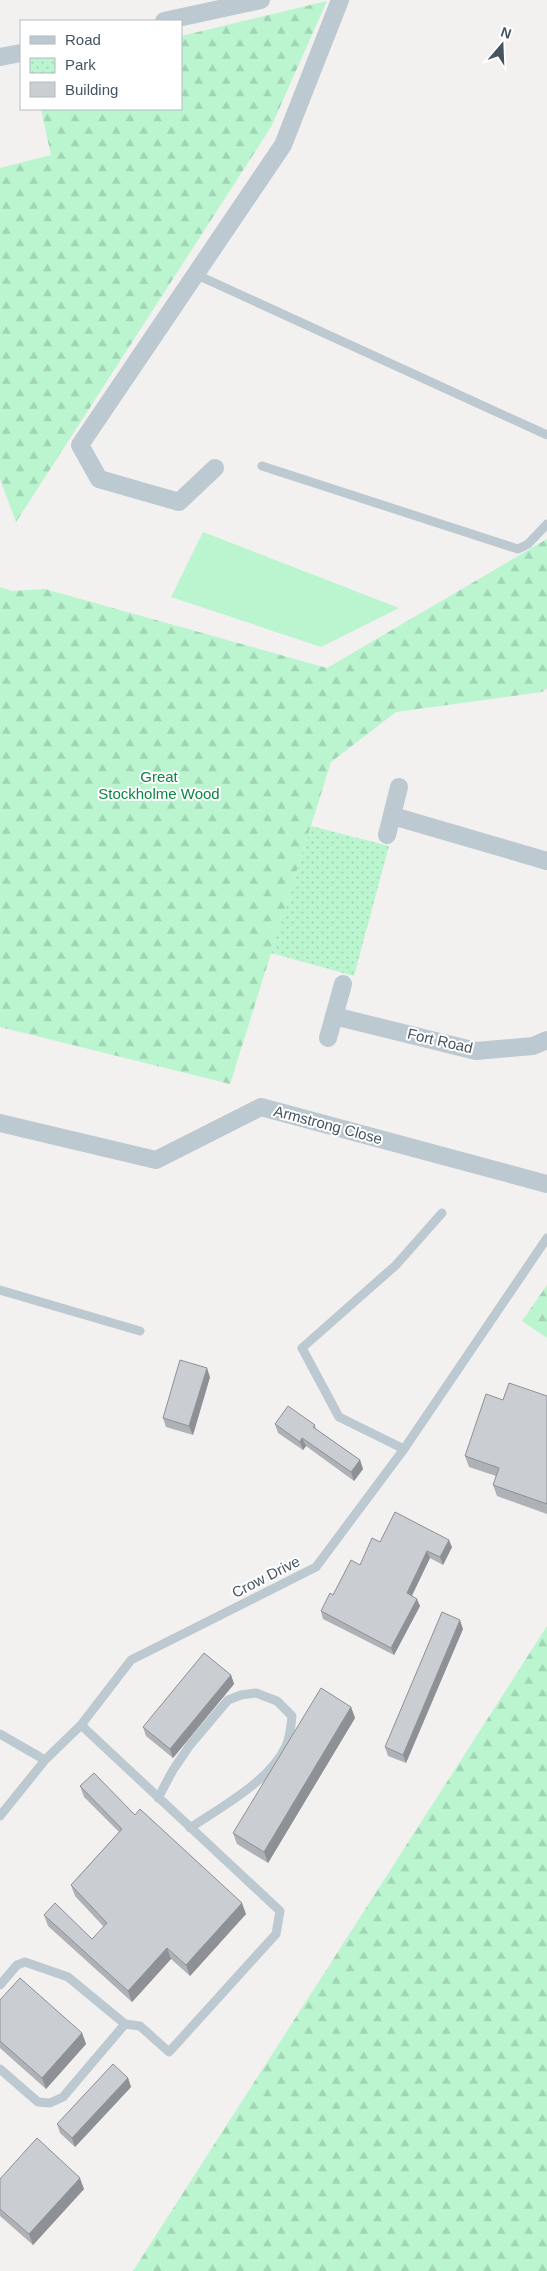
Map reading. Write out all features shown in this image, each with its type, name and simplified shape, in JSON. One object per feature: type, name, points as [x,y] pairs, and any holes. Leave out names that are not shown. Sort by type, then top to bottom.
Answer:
[{"type":"street","points":[[169,20],[261,0]]},
{"type":"street","points":[[216,468],[179,502],[98,480],[80,445],[283,145],[340,0]]},
{"type":"street","points":[[0,57],[20,53]]},
{"type":"street","points":[[387,835],[399,786]]},
{"type":"street","points":[[392,816],[547,861]]},
{"type":"street","points":[[328,1038],[343,984]]},
{"type":"street","name":"Fort Road","points":[[334,1016],[476,1051],[533,1046],[547,1040]]},
{"type":"street","name":"Armstrong Close","points":[[0,1123],[156,1160],[261,1107],[547,1184]]},
{"type":"lane","points":[[195,274],[547,435]]},
{"type":"lane","points":[[262,466],[518,549],[528,544],[547,524]]},
{"type":"lane","points":[[404,1449],[339,1417],[302,1348],[396,1264],[442,1213]]},
{"type":"lane","name":"Crow Drive","points":[[0,1816],[46,1760],[81,1725],[131,1660],[316,1567],[404,1449],[547,1238]]},
{"type":"lane","points":[[0,1290],[140,1331]]},
{"type":"lane","points":[[158,1798],[173,1770],[190,1745],[228,1700],[241,1695],[256,1693],[277,1700],[292,1716],[290,1734],[285,1748],[266,1774],[190,1828]]},
{"type":"lane","points":[[0,1985],[17,1965],[24,1962],[41,1966],[68,1977],[125,2024],[140,2026],[169,2052],[276,1934],[280,1911],[81,1725]]},
{"type":"lane","points":[[0,1734],[46,1760]]},
{"type":"lane","points":[[0,2069],[38,2102],[50,2104],[63,2097],[125,2024]]},
{"type":"green space","points":[[327,1],[271,127],[16,522],[0,479],[0,168],[51,155],[41,110],[182,110],[182,36]]},
{"type":"green space","points":[[203,532],[399,608],[321,647],[171,597]]},
{"type":"green space","name":"Great Stockholme Wood","points":[[547,539],[547,688],[542,692],[396,712],[331,762],[230,1084],[0,1027],[0,587],[12,591],[45,589],[327,668]]},
{"type":"green space","points":[[311,826],[389,846],[354,976],[271,953]]},
{"type":"green space","points":[[547,1285],[547,1338],[522,1321]]},
{"type":"green space","points":[[547,1626],[547,2271],[133,2271]]},
{"type":"building","points":[[180,1360],[207,1368],[189,1426],[163,1418]]},
{"type":"building","points":[[509,1383],[547,1396],[547,1504],[493,1485],[499,1468],[465,1456],[486,1394],[503,1400]]},
{"type":"building","points":[[288,1406],[315,1425],[313,1427],[360,1460],[351,1472],[302,1438],[300,1442],[275,1424]]},
{"type":"building","points":[[395,1512],[449,1540],[440,1557],[427,1551],[407,1593],[417,1599],[391,1648],[321,1611],[330,1593],[333,1595],[351,1560],[360,1565],[372,1538],[380,1542]]},
{"type":"building","points":[[442,1612],[460,1620],[403,1755],[385,1747]]},
{"type":"building","points":[[204,1653],[231,1675],[170,1749],[143,1727]]},
{"type":"building","points":[[321,1688],[351,1707],[264,1852],[233,1833]]},
{"type":"building","points":[[94,1773],[135,1815],[140,1809],[242,1903],[186,1965],[167,1948],[128,1991],[44,1915],[55,1903],[92,1939],[107,1923],[71,1885],[122,1829],[80,1786]]},
{"type":"building","points":[[20,1978],[82,2033],[42,2078],[0,2041],[0,2000]]},
{"type":"building","points":[[113,2064],[128,2078],[72,2138],[57,2124]]},
{"type":"building","points":[[37,2138],[80,2178],[29,2234],[0,2209],[0,2179]]}]
